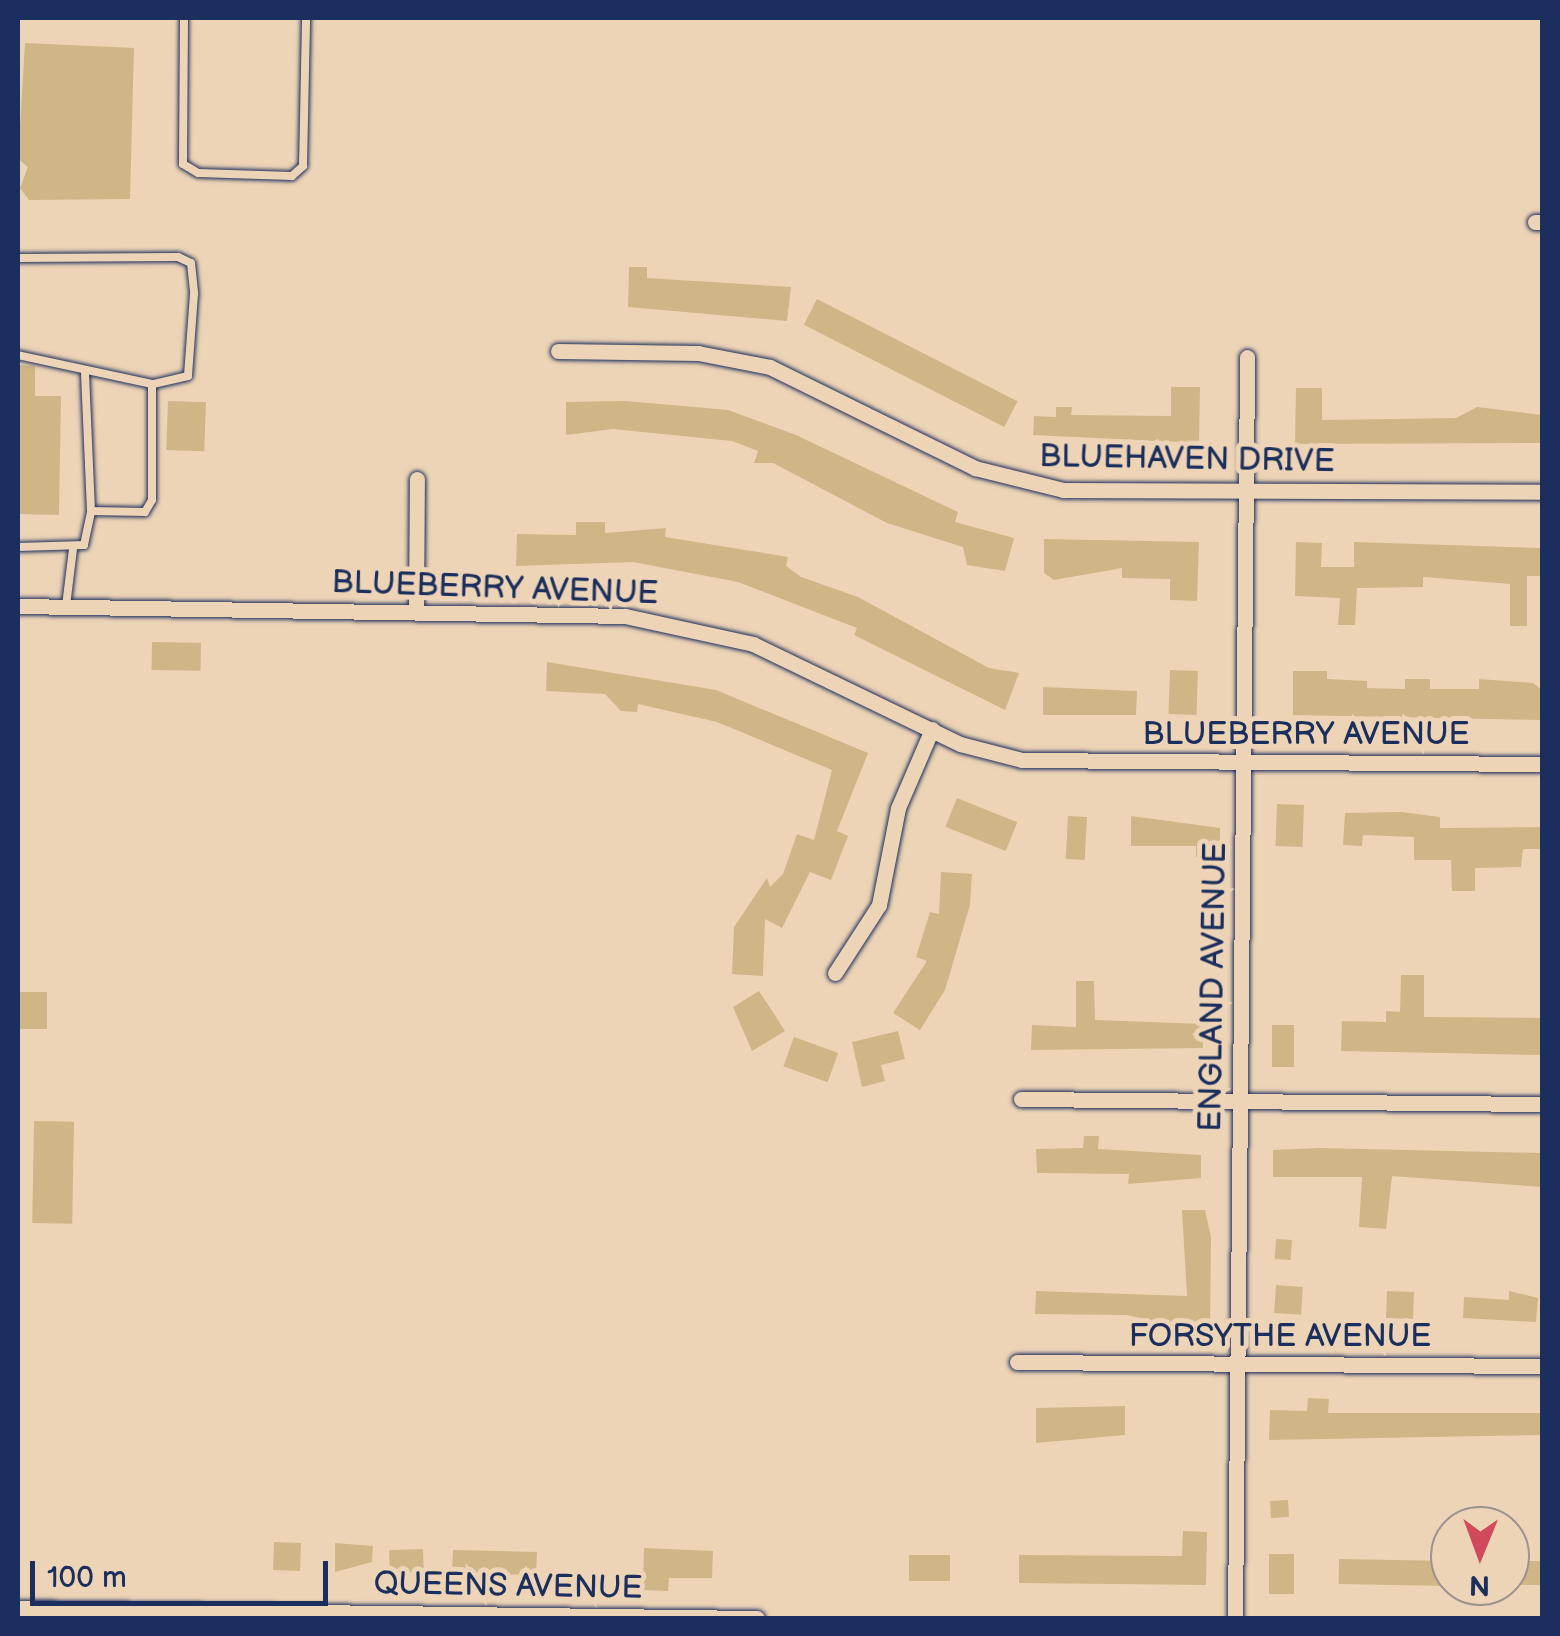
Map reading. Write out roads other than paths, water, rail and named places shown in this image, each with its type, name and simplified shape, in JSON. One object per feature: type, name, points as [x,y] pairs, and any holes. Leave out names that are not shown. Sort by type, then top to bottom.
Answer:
[{"type":"street","name":"BLUEHAVEN DRIVE","points":[[558,351],[698,353],[770,367],[1020,483],[1246,490],[1542,492]]},
{"type":"street","name":"ENGLAND AVENUE","points":[[1235,1618],[1247,357]]},
{"type":"street","points":[[416,611],[417,478]]},
{"type":"street","name":"BLUEBERRY AVENUE","points":[[18,606],[625,616],[704,629],[794,660],[932,729],[1022,760],[1542,764]]},
{"type":"street","points":[[835,973],[879,905],[898,808],[932,729]]},
{"type":"street","points":[[1021,1099],[1542,1104]]},
{"type":"street","name":"FORSYTHE AVENUE","points":[[1017,1362],[1542,1366]]},
{"type":"street","name":"QUEENS AVENUE","points":[[18,1608],[757,1618]]},
{"type":"lane","points":[[184,18],[183,164],[198,174],[292,176],[304,166],[306,18]]},
{"type":"lane","points":[[18,258],[191,262],[192,370],[152,384],[85,374],[60,358],[18,355]]},
{"type":"lane","points":[[18,547],[73,549],[84,544],[91,512],[85,374]]},
{"type":"lane","points":[[91,512],[145,512],[152,500],[152,384]]},
{"type":"lane","points":[[66,606],[73,549]]}]
